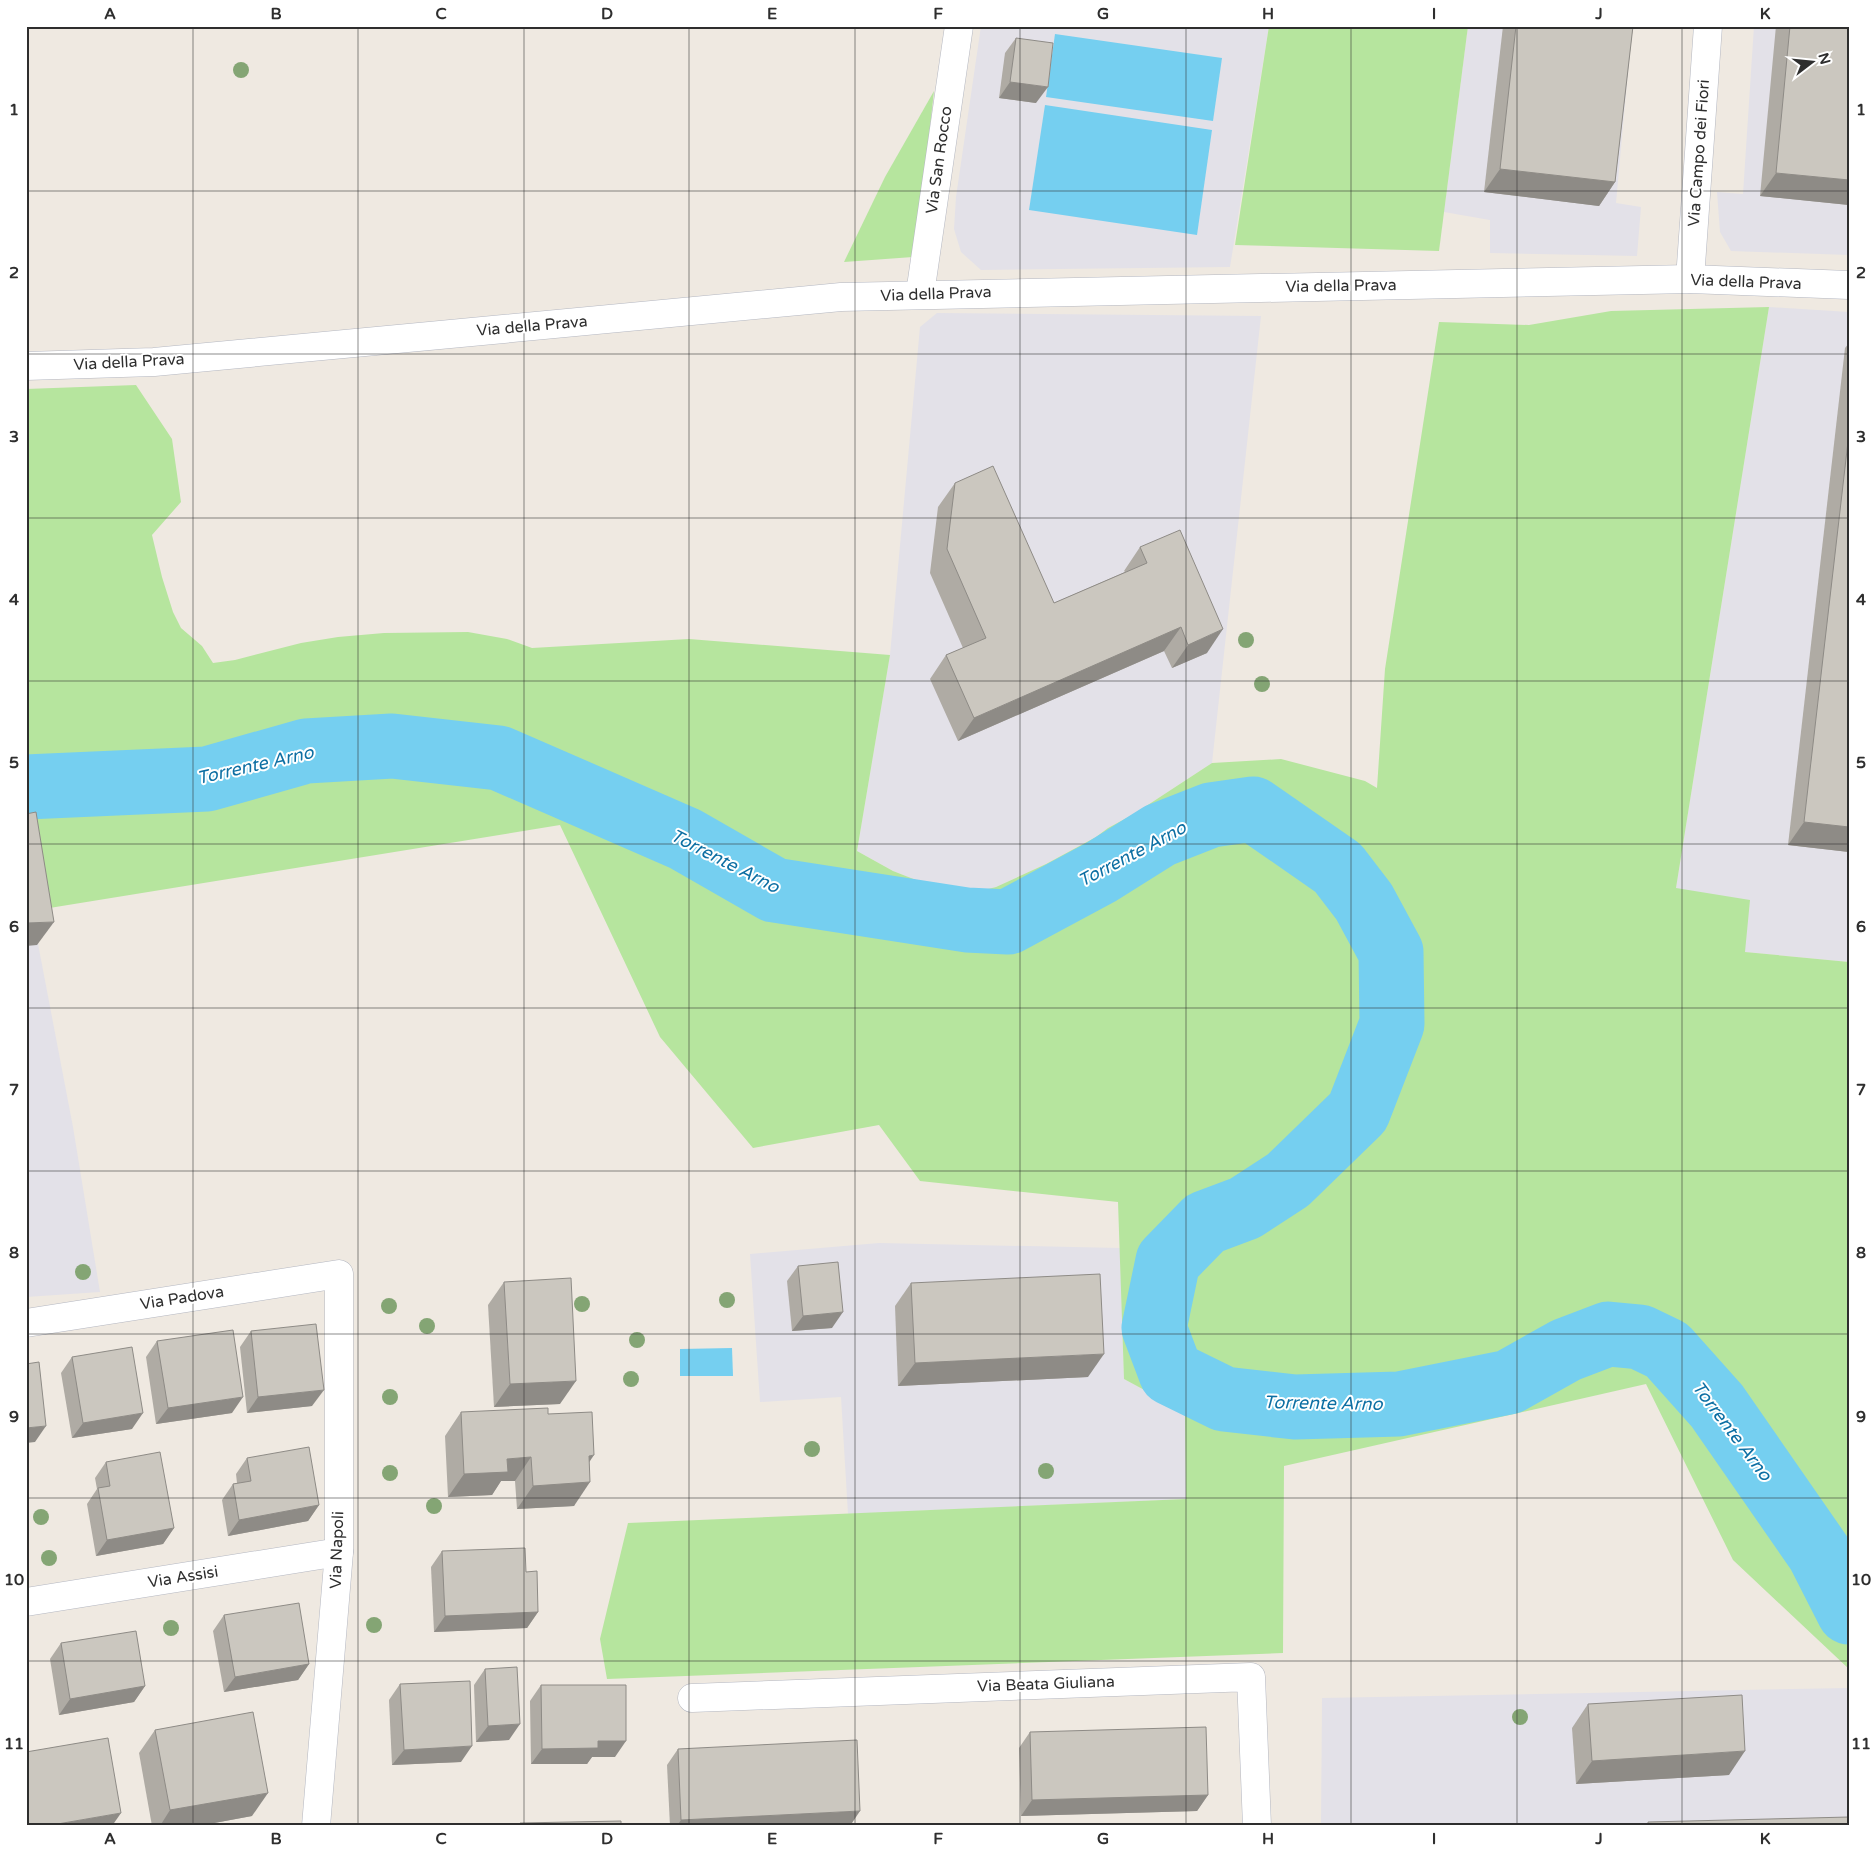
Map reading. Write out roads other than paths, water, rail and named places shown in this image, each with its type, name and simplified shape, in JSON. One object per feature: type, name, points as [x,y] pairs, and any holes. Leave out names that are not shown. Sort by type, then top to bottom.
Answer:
[{"type":"street","name":"Via San Rocco","points":[[920,294],[959,26]]},
{"type":"street","name":"Via Campo dei Fiori","points":[[1690,279],[1708,26]]},
{"type":"street","name":"Via della Prava","points":[[26,366],[154,362],[841,297],[1690,279],[1849,285]]},
{"type":"street","name":"Via Padova","points":[[26,1323],[339,1274]]},
{"type":"street","name":"Via Napoli","points":[[316,1826],[339,1552],[339,1274]]},
{"type":"street","name":"Via Assisi","points":[[26,1602],[339,1552]]},
{"type":"street","name":"Via Beata Giuliana","points":[[692,1698],[1251,1677],[1257,1826]]},
{"type":"water","points":[[1055,34],[1222,58],[1213,121],[1046,97]]},
{"type":"water","points":[[1045,105],[1212,130],[1197,235],[1029,210]]},
{"type":"water","points":[[732,1348],[733,1376],[680,1376],[680,1349]]},
{"type":"waterway","name":"Torrente Arno","points":[[26,787],[207,779],[306,751],[392,746],[499,758],[685,839],[774,890],[967,920],[1008,922],[1101,872],[1160,835],[1211,815],[1253,809],[1338,868],[1364,902],[1391,952],[1392,1024],[1358,1112],[1288,1180],[1245,1208],[1205,1223],[1168,1261],[1154,1328],[1171,1373],[1224,1399],[1295,1407],[1399,1404],[1509,1382],[1566,1350],[1608,1334],[1640,1337],[1667,1350],[1717,1406],[1819,1553],[1849,1612]]}]
